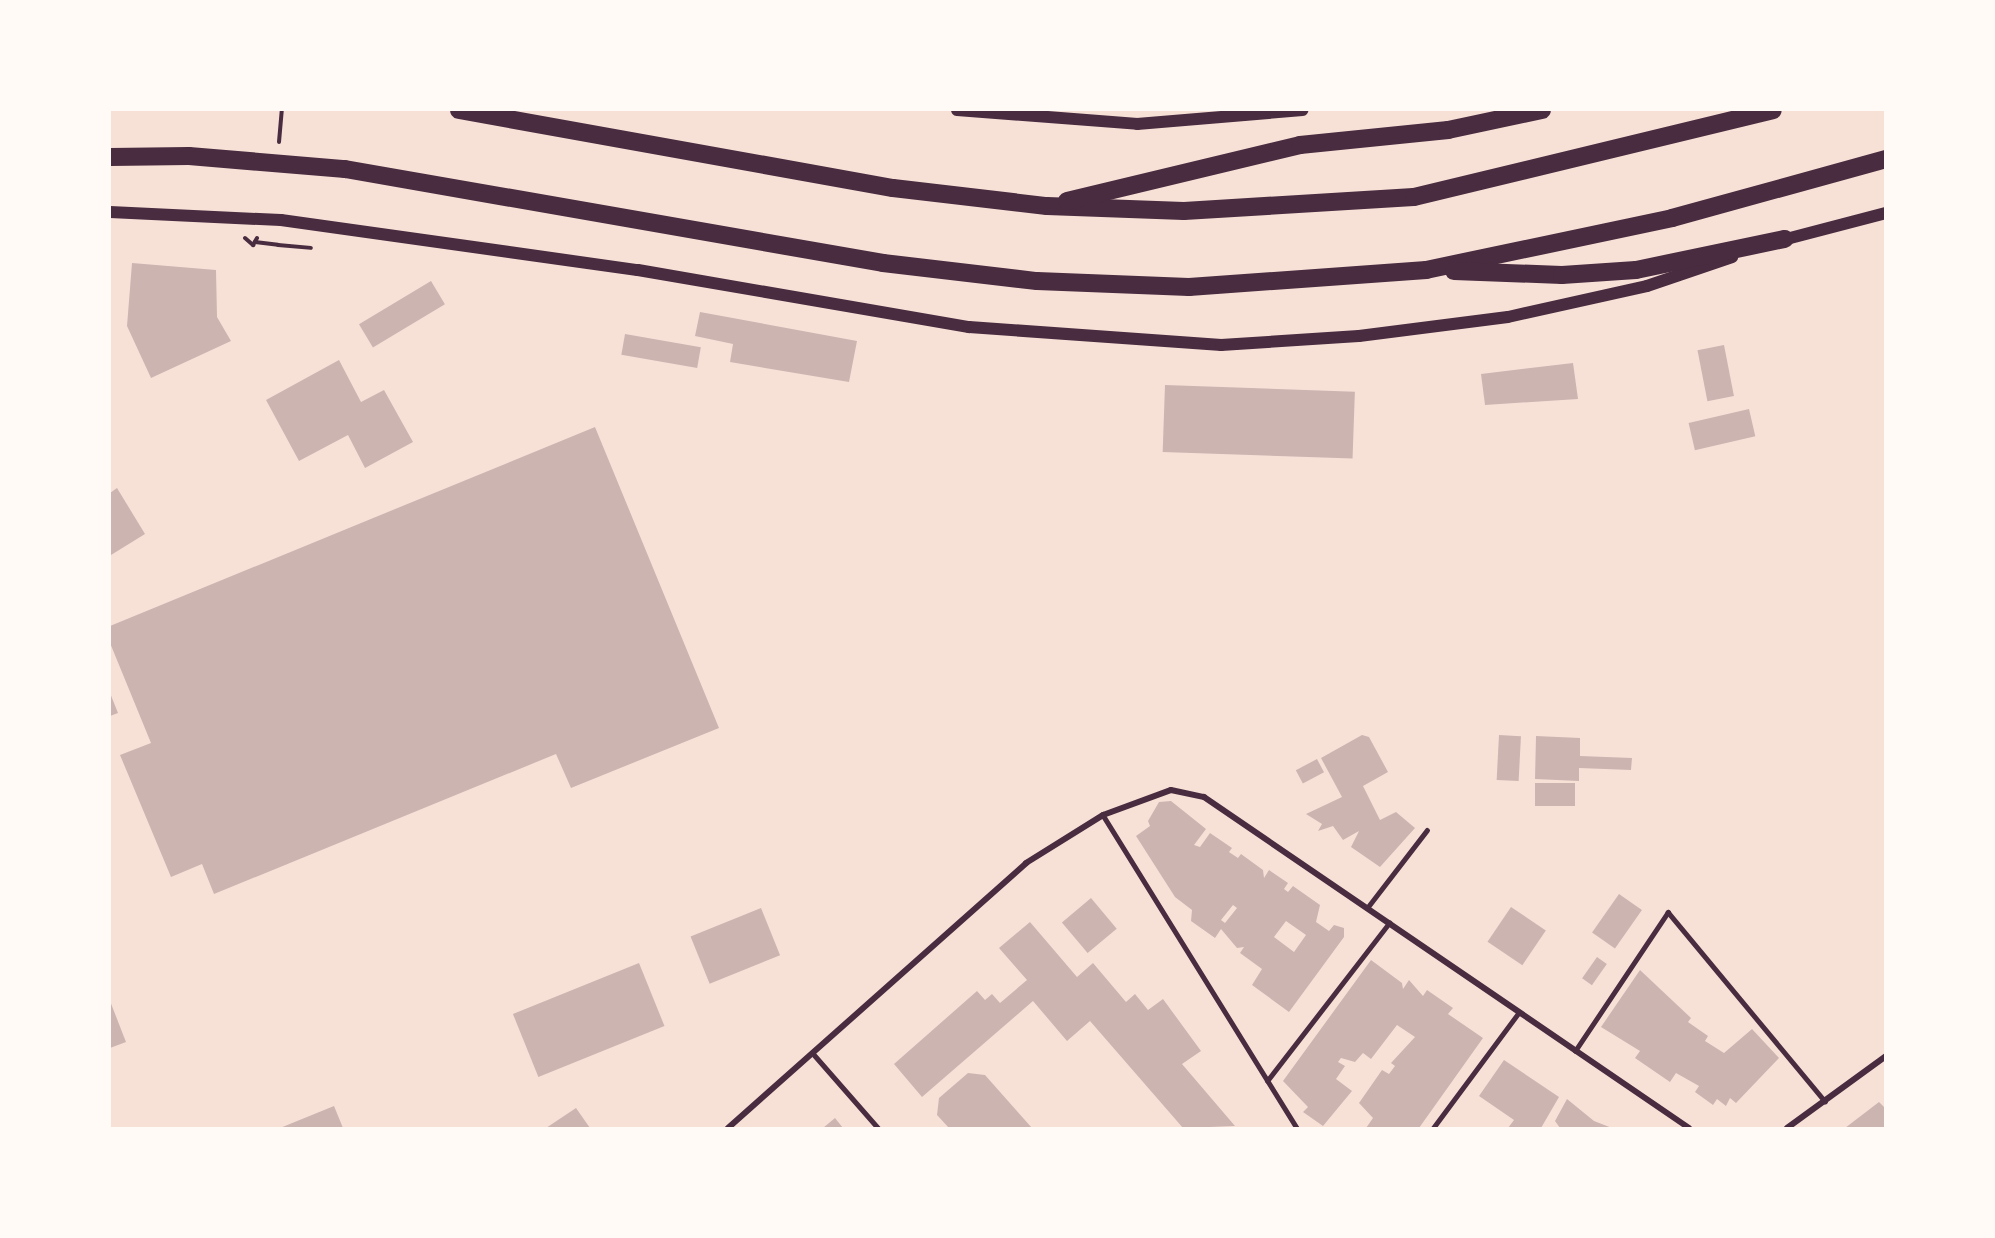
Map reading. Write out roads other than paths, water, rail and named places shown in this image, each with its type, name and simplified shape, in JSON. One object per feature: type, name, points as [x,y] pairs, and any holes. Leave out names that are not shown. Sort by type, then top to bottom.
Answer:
[{"type":"highway","points":[[459,110],[813,176],[1047,206],[1184,211],[1414,197],[1492,183],[1773,110]]},
{"type":"highway","points":[[1047,206],[1300,146],[1448,130],[1542,110]]},
{"type":"highway","points":[[110,157],[189,156],[416,179],[801,251],[1037,281],[1267,286],[1426,270],[1672,218],[1886,159]]},
{"type":"highway","points":[[1426,270],[1562,275],[1636,270],[1785,239]]},
{"type":"main road","points":[[957,110],[1137,124],[1302,110]]},
{"type":"main road","points":[[110,212],[281,220],[638,270],[969,327],[1221,345],[1359,336],[1508,317],[1647,286],[1785,239],[1886,213]]},
{"type":"street","points":[[728,1128],[814,1055],[1026,863],[1103,815],[1171,790],[1204,797],[1689,1128]]},
{"type":"street","points":[[814,1055],[878,1128]]},
{"type":"street","points":[[1787,1128],[1886,1056]]},
{"type":"lane","points":[[1103,815],[1297,1128]]},
{"type":"lane","points":[[1367,908],[1426,830]]},
{"type":"lane","points":[[1575,1051],[1668,912],[1824,1101]]},
{"type":"lane","points":[[1267,1081],[1389,923]]},
{"type":"lane","points":[[1433,1128],[1519,1012]]}]
